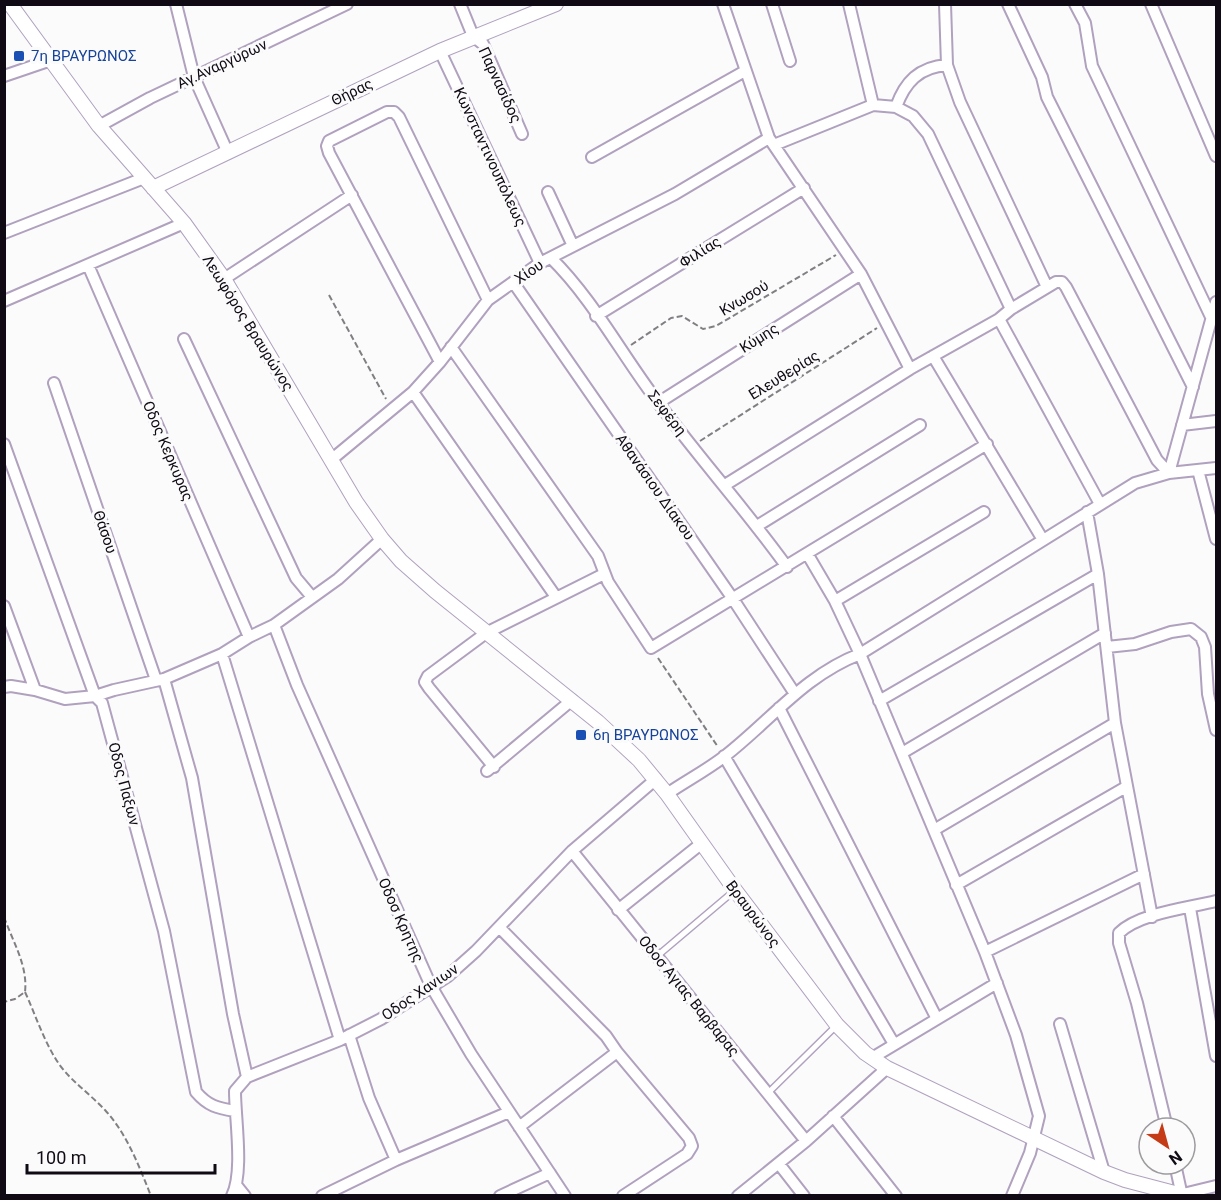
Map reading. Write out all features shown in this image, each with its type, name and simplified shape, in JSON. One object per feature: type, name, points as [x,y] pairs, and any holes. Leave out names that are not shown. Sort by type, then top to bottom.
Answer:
[{"type":"main road","name":"Θήρας","points":[[148,183],[228,153],[530,10],[556,4]]},
{"type":"main road","name":"Λεωφόρος Βραυρώνος","points":[[14,6],[99,126],[184,223],[224,279],[331,460],[382,539]]},
{"type":"main road","name":"Βραυρώνος","points":[[382,539],[401,561],[619,740],[656,779],[735,890],[837,1025],[872,1058],[887,1068],[1104,1172],[1134,1183],[1183,1195]]},
{"type":"street","points":[[176,4],[194,78],[228,153]]},
{"type":"street","name":"Αγ.Αναργύρων","points":[[99,126],[347,4]]},
{"type":"street","name":"Παρνασίδος","points":[[460,4],[473,36],[483,44],[522,134]]},
{"type":"street","points":[[723,4],[745,71],[772,141],[861,274],[910,369]]},
{"type":"street","points":[[772,4],[790,61]]},
{"type":"street","points":[[849,4],[873,105],[896,108],[913,116],[928,134],[1011,309]]},
{"type":"street","points":[[945,4],[946,65],[960,102],[1047,287]]},
{"type":"street","points":[[1008,4],[1041,77],[1047,98],[1193,387]]},
{"type":"street","points":[[1075,4],[1084,23],[1092,66],[1212,319]]},
{"type":"street","points":[[1151,4],[1216,156]]},
{"type":"street","name":"Κωνσταντινουπόλεως","points":[[440,51],[540,263]]},
{"type":"street","points":[[4,76],[51,60]]},
{"type":"street","points":[[896,108],[900,95],[912,78],[923,70],[946,65]]},
{"type":"street","points":[[592,157],[745,71]]},
{"type":"street","name":"Χίου","points":[[331,460],[413,392],[440,362],[488,300],[540,263],[772,141],[873,105]]},
{"type":"street","points":[[440,362],[327,146],[329,141],[387,112],[394,112],[399,117],[488,300]]},
{"type":"street","points":[[4,233],[148,183]]},
{"type":"street","name":"Φιλίας","points":[[596,316],[804,188]]},
{"type":"street","points":[[548,192],[573,246]]},
{"type":"street","points":[[224,279],[352,195]]},
{"type":"street","points":[[4,301],[184,223]]},
{"type":"street","name":"Σεφέρη","points":[[551,258],[571,278],[658,403],[725,485],[787,567]]},
{"type":"street","name":"Οδος Κερκυρας","points":[[88,265],[249,637]]},
{"type":"street","name":"Κύμης","points":[[658,403],[861,274]]},
{"type":"street","name":"Αθανάσιου Δίακου","points":[[513,282],[733,599],[795,694]]},
{"type":"street","points":[[725,485],[910,369],[999,319],[1011,309],[1056,282],[1062,282],[1066,287],[1157,460],[1169,473]]},
{"type":"street","points":[[1169,473],[1193,387],[1213,333],[1212,319],[1216,302]]},
{"type":"street","points":[[999,319],[1100,504]]},
{"type":"street","points":[[184,339],[296,578],[312,597]]},
{"type":"street","points":[[451,347],[598,556],[608,582],[651,648],[987,444]]},
{"type":"street","points":[[933,356],[1043,540]]},
{"type":"street","name":"Θάσου","points":[[54,383],[160,680],[192,778],[233,1014],[247,1077]]},
{"type":"street","points":[[413,392],[556,597]]},
{"type":"street","points":[[1182,425],[1216,421]]},
{"type":"street","points":[[757,526],[920,425]]},
{"type":"street","name":"Οδος Παξων","points":[[4,444],[95,696],[102,703],[164,931],[196,1092],[205,1102],[235,1112]]},
{"type":"street","points":[[667,794],[724,756],[795,694],[839,662],[860,654],[1135,483],[1169,473],[1216,468]]},
{"type":"street","points":[[1198,470],[1216,539]]},
{"type":"street","points":[[835,601],[984,512]]},
{"type":"street","points":[[1087,512],[1098,574],[1115,723],[1152,917]]},
{"type":"street","points":[[4,687],[35,690],[65,699],[95,696],[160,680],[222,654],[274,625],[338,579],[382,539]]},
{"type":"street","points":[[807,555],[835,601],[860,654],[985,952],[1016,1035],[1039,1116],[1035,1139],[1016,1193]]},
{"type":"street","points":[[572,700],[491,769],[425,682],[428,676],[486,633],[604,574]]},
{"type":"street","points":[[879,701],[1098,574]]},
{"type":"street","points":[[4,606],[35,690]]},
{"type":"street","name":"Οδοσ Κρητης","points":[[274,625],[297,685],[431,986],[471,1054],[565,1196]]},
{"type":"street","points":[[1107,647],[1135,644],[1171,632],[1191,629],[1197,632],[1205,647],[1208,694],[1216,730]]},
{"type":"street","points":[[902,753],[1105,633]]},
{"type":"street","points":[[222,654],[345,1038],[396,1160]]},
{"type":"street","points":[[779,708],[937,1019]]},
{"type":"street","points":[[934,830],[1115,723]]},
{"type":"street","points":[[724,756],[894,1044]]},
{"type":"street","name":"Οδος Χανιων","points":[[247,1077],[345,1038],[381,1019],[455,970],[572,851],[656,779]]},
{"type":"street","points":[[956,885],[1126,787]]},
{"type":"street","points":[[618,910],[702,843]]},
{"type":"street","name":"Οδοσ Αγιας Βαρβαρας","points":[[572,851],[806,1141]]},
{"type":"street","points":[[985,952],[1144,874]]},
{"type":"street","points":[[1164,1116],[1137,1003],[1119,943],[1119,933],[1125,927],[1152,917],[1216,901]]},
{"type":"street","points":[[1190,908],[1216,1056]]},
{"type":"street","points":[[499,927],[606,1036],[617,1053],[689,1138],[692,1146],[687,1154],[623,1196]]},
{"type":"street","points":[[872,1058],[997,983]]},
{"type":"street","points":[[1060,1024],[1104,1172]]},
{"type":"street","points":[[519,1127],[617,1053]]},
{"type":"street","points":[[738,1196],[806,1141],[887,1068]]},
{"type":"street","points":[[245,1196],[235,1191],[239,1159],[234,1090],[247,1077]]},
{"type":"street","points":[[322,1196],[396,1160],[509,1112]]},
{"type":"street","points":[[833,1116],[896,1196]]},
{"type":"street","points":[[779,1164],[804,1196]]},
{"type":"street","points":[[501,1196],[550,1173]]},
{"type":"street","points":[[1178,1176],[1183,1195],[1216,1186]]},
{"type":"lane","points":[[656,957],[735,890]]},
{"type":"lane","points":[[768,1093],[837,1025]]},
{"type":"path","name":"Κνωσού","points":[[622,351],[671,318],[682,316],[703,329],[716,326],[845,250]]},
{"type":"path","points":[[329,295],[372,377],[392,409]]},
{"type":"path","name":"Ελευθερίας","points":[[693,446],[886,322]]},
{"type":"path","points":[[651,648],[724,756]]},
{"type":"path","points":[[4,917],[24,968],[25,992],[59,1063],[71,1078],[105,1110],[120,1130],[131,1148],[151,1196]]},
{"type":"path","points":[[4,1002],[15,999],[25,992]]},
{"type":"place","name":"7η ΒΡΑΥΡΩΝΟΣ","points":[[19,56]]},
{"type":"place","name":"6η ΒΡΑΥΡΩΝΟΣ","points":[[581,735]]}]
